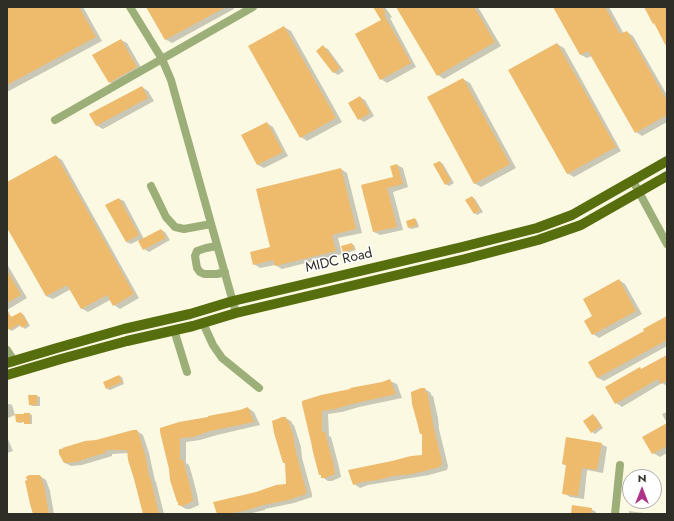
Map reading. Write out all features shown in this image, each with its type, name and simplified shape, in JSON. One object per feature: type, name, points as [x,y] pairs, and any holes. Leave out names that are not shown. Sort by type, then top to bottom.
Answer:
[{"type":"main road","name":"MIDC Road","points":[[10,362],[117,331],[190,314],[233,301],[537,228],[572,216],[667,161]]},
{"type":"main road","name":"MIDC Road","points":[[7,375],[120,343],[203,323],[236,313],[465,259],[538,240],[581,225],[667,176]]},
{"type":"street","points":[[130,7],[162,59],[171,80],[236,313]]},
{"type":"street","points":[[56,120],[252,7]]},
{"type":"street","points":[[633,180],[667,244]]},
{"type":"street","points":[[151,186],[166,217],[175,227],[184,229],[211,224]]},
{"type":"street","points":[[217,246],[197,251],[195,256],[197,268],[204,274],[217,274],[225,272]]},
{"type":"street","points":[[203,323],[213,346],[222,358],[259,388]]},
{"type":"street","points":[[174,330],[187,372]]},
{"type":"street","points":[[7,350],[10,362]]},
{"type":"street","points":[[615,514],[620,465]]},
{"type":"building","points":[[7,7],[79,7],[96,37],[7,85]]},
{"type":"building","points":[[146,7],[226,7],[165,40]]},
{"type":"building","points":[[373,7],[382,7],[386,13],[384,15],[411,63],[380,80],[355,34],[381,20]]},
{"type":"building","points":[[396,7],[474,7],[495,42],[437,76]]},
{"type":"building","points":[[553,7],[605,7],[620,34],[627,31],[667,101],[667,115],[635,133],[588,51],[580,55]]},
{"type":"building","points":[[644,7],[667,7],[667,48],[654,23],[653,24]]},
{"type":"building","points":[[284,26],[336,118],[300,138],[248,46]]},
{"type":"building","points":[[121,39],[137,67],[109,83],[92,55]]},
{"type":"building","points":[[557,43],[616,147],[567,174],[508,70]]},
{"type":"building","points":[[323,45],[340,68],[333,73],[316,51]]},
{"type":"building","points":[[463,78],[510,164],[474,184],[427,97]]},
{"type":"building","points":[[142,86],[148,98],[96,126],[89,114]]},
{"type":"building","points":[[360,96],[370,113],[358,120],[348,103]]},
{"type":"building","points":[[267,122],[283,152],[257,165],[241,135]]},
{"type":"building","points":[[56,155],[134,294],[113,306],[107,295],[81,309],[67,285],[46,296],[7,228],[7,182]]},
{"type":"building","points":[[440,161],[451,181],[445,185],[433,164]]},
{"type":"building","points":[[397,164],[403,184],[387,188],[397,227],[373,232],[361,185],[393,177],[390,166]]},
{"type":"building","points":[[341,168],[356,229],[332,235],[336,251],[275,266],[273,260],[253,265],[250,252],[270,247],[256,189]]},
{"type":"building","points":[[472,196],[480,210],[474,214],[465,200]]},
{"type":"building","points":[[119,198],[139,235],[126,242],[105,205]]},
{"type":"building","points":[[415,218],[417,225],[408,228],[406,221]]},
{"type":"building","points":[[161,229],[166,238],[143,250],[138,241]]},
{"type":"building","points":[[352,243],[354,249],[343,252],[341,246]]},
{"type":"building","points":[[7,270],[21,295],[7,303]]},
{"type":"building","points":[[619,279],[636,311],[592,335],[584,321],[592,316],[583,299]]},
{"type":"building","points":[[7,309],[11,317],[21,312],[28,324],[22,328],[19,324],[9,330],[7,327]]},
{"type":"building","points":[[667,316],[667,340],[597,378],[588,362],[644,331],[643,329]]},
{"type":"building","points":[[667,355],[667,380],[661,384],[658,379],[615,404],[605,387],[640,367],[641,369]]},
{"type":"building","points":[[119,375],[122,382],[106,389],[103,382]]},
{"type":"building","points":[[390,379],[396,394],[322,411],[322,432],[325,432],[335,474],[321,478],[313,452],[302,401],[321,395]]},
{"type":"building","points":[[425,388],[425,392],[427,391],[442,462],[441,466],[412,474],[393,476],[353,485],[348,470],[411,456],[422,455],[422,434],[420,434],[412,404],[411,392]]},
{"type":"building","points":[[28,395],[37,395],[37,405],[29,405]]},
{"type":"building","points":[[248,407],[254,422],[210,431],[193,437],[180,438],[180,460],[183,460],[193,501],[183,506],[178,505],[170,480],[160,428],[179,422],[208,417]]},
{"type":"building","points":[[30,413],[30,424],[16,422],[15,414]]},
{"type":"building","points":[[593,414],[601,426],[591,433],[583,421]]},
{"type":"building","points":[[286,417],[286,420],[288,420],[293,435],[306,494],[243,511],[217,514],[213,502],[256,492],[276,485],[286,484],[285,463],[283,463],[272,421]]},
{"type":"building","points":[[667,423],[667,446],[652,454],[642,437]]},
{"type":"building","points":[[137,430],[139,435],[159,514],[143,514],[128,460],[127,450],[106,450],[105,453],[76,462],[64,463],[59,454],[59,449],[63,449],[62,448]]},
{"type":"building","points":[[566,437],[602,443],[597,470],[582,468],[578,496],[562,494],[566,465],[562,464]]},
{"type":"building","points":[[29,475],[40,475],[44,486],[49,514],[33,514],[25,481],[27,480],[26,477]]},
{"type":"building","points":[[572,505],[592,508],[591,514],[571,514]]}]
